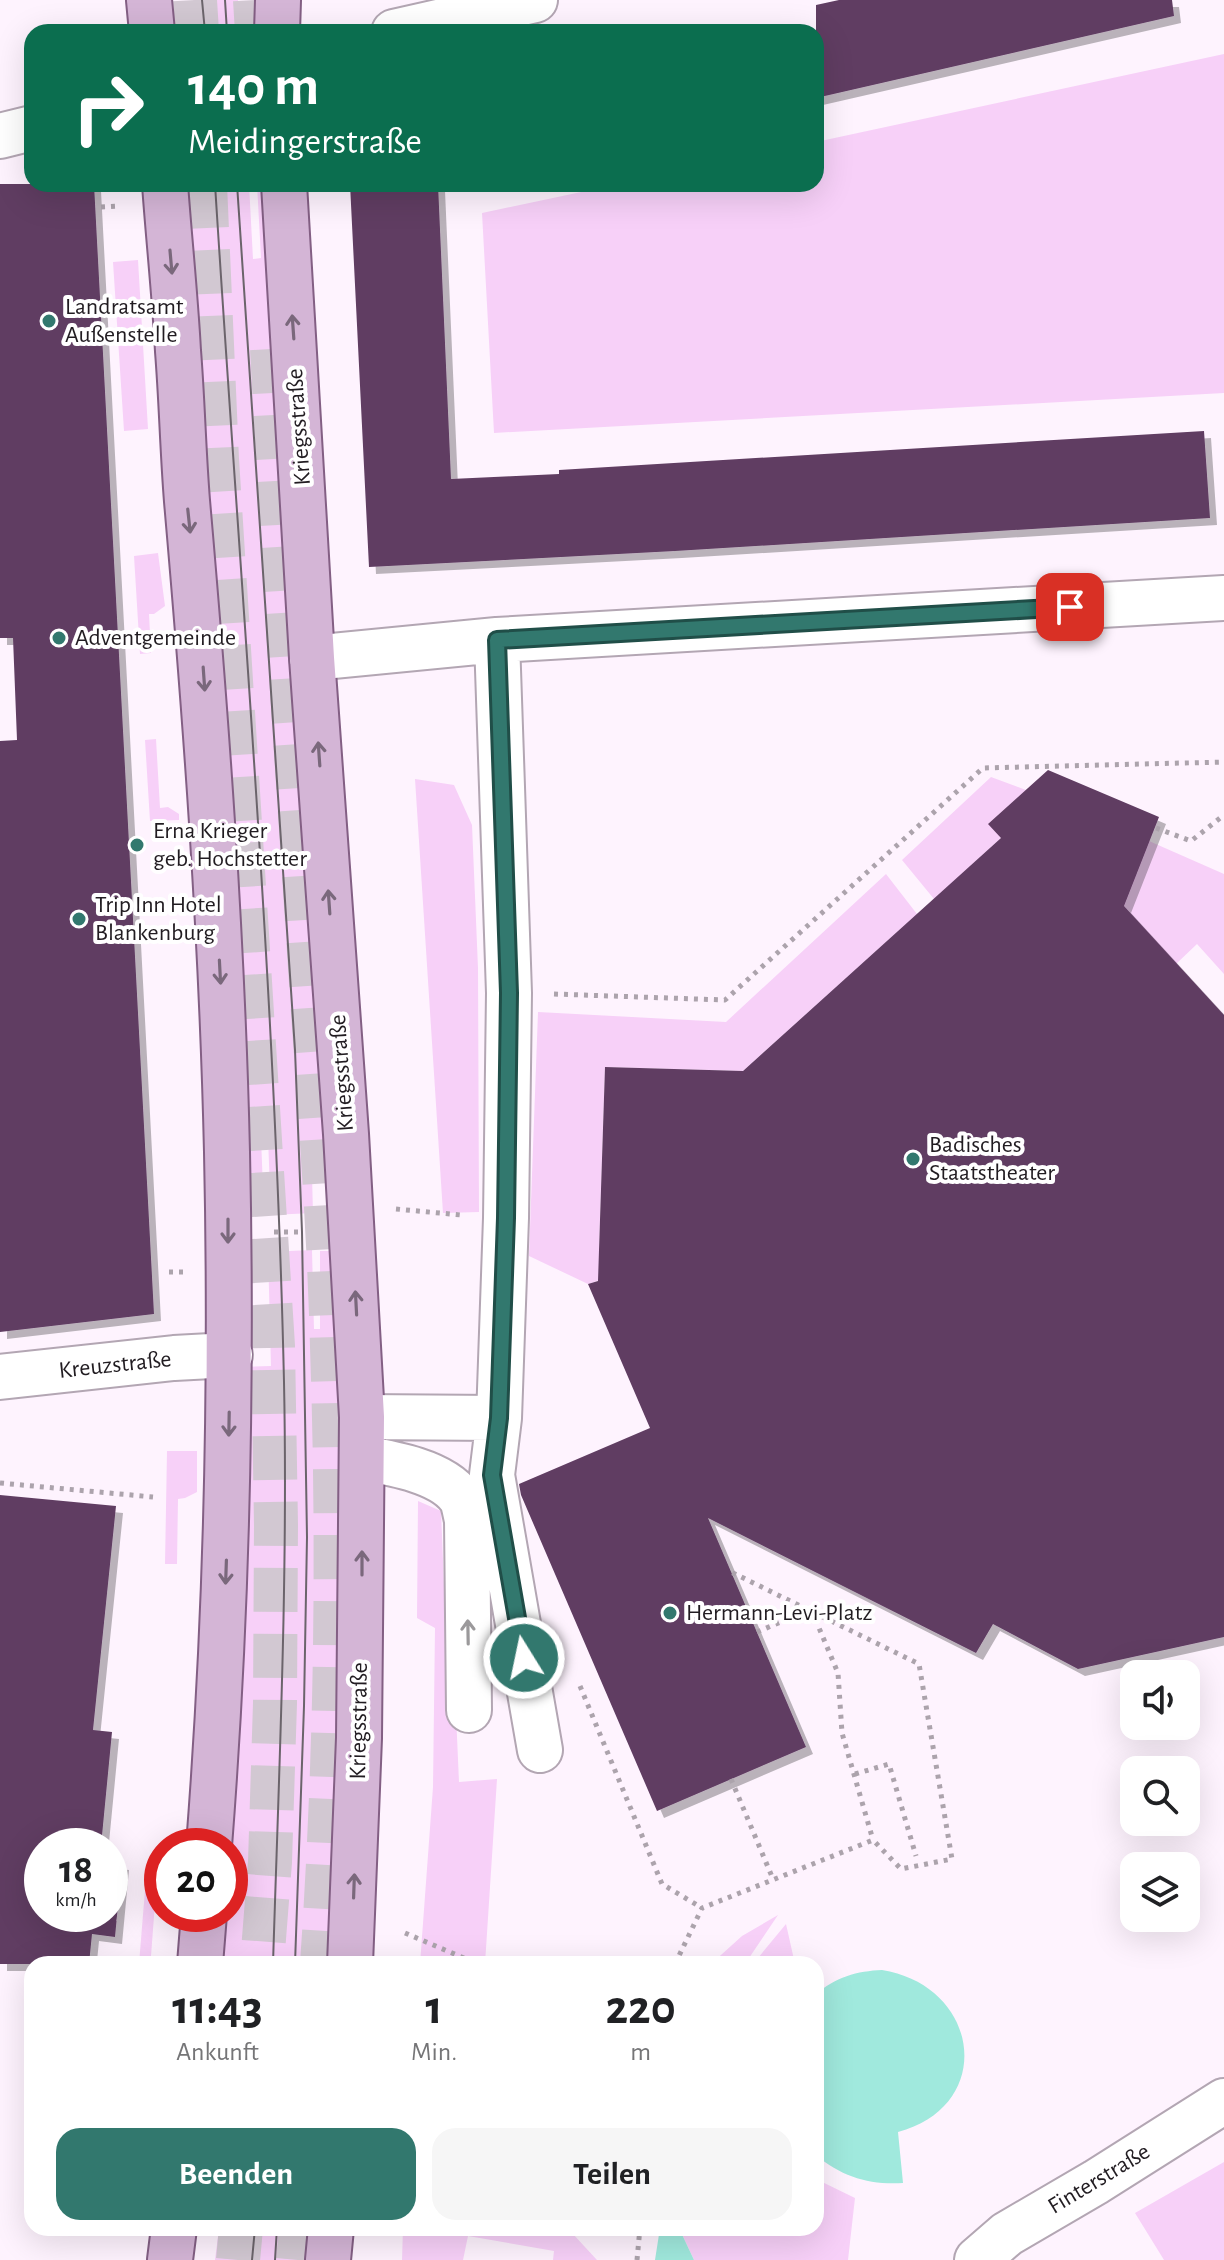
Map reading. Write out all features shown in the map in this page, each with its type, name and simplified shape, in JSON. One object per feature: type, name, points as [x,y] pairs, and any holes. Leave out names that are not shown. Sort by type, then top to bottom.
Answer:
[{"type":"main road","points":[[149,0],[151,24]]},
{"type":"main road","points":[[277,24],[278,0]]},
{"type":"main road","points":[[166,192],[206,724],[227,1147],[230,1355],[225,1607],[210,1828]]},
{"type":"main road","name":"Kriegsstraße","points":[[284,192],[312,658],[350,1193],[362,1438],[359,1724],[350,1956]]},
{"type":"main road","points":[[201,1956],[203,1932]]},
{"type":"main road","points":[[170,2260],[173,2236]]},
{"type":"main road","points":[[328,2260],[330,2236]]},
{"type":"street","points":[[429,24],[535,0]]},
{"type":"street","points":[[0,136],[24,130]]},
{"type":"street","points":[[312,658],[497,640],[1224,598]]},
{"type":"street","points":[[497,640],[509,993],[499,1418],[492,1475],[540,1750]]},
{"type":"street","name":"Kreuzstraße","points":[[0,1377],[230,1355]]},
{"type":"street","points":[[362,1438],[499,1418]]},
{"type":"street","points":[[362,1438],[400,1465],[442,1482],[461,1498],[467,1520],[469,1710]]},
{"type":"street","name":"Finterstraße","points":[[977,2260],[1007,2234],[1224,2101]]},
{"type":"path","points":[[509,993],[725,1000],[983,768],[1224,762]]},
{"type":"path","points":[[1156,828],[1191,841],[1224,815]]},
{"type":"path","points":[[350,1193],[385,1209],[506,1218]]},
{"type":"path","points":[[0,1483],[153,1497]]},
{"type":"path","points":[[731,1572],[811,1609],[919,1664],[952,1859],[901,1869],[873,1840],[842,1733],[838,1673],[811,1609]]},
{"type":"path","points":[[757,1632],[811,1609]]},
{"type":"path","points":[[577,1679],[662,1884],[702,1908]]},
{"type":"path","points":[[855,1774],[889,1764],[916,1856]]},
{"type":"path","points":[[731,1779],[773,1879]]},
{"type":"path","points":[[679,1956],[702,1908],[873,1840]]},
{"type":"path","points":[[405,1933],[459,1956]]},
{"type":"path","points":[[637,2260],[639,2236]]},
{"type":"shaded area","points":[[193,0],[238,0],[240,24],[194,24]]},
{"type":"shaded area","points":[[1224,54],[1224,393],[494,433],[482,213],[581,192],[824,192],[824,140]]},
{"type":"shaded area","points":[[203,192],[249,192],[253,259],[261,258],[257,192],[271,192],[337,1175],[312,1176],[313,1213],[271,1215],[268,1138],[261,1137],[264,1215],[242,1216],[183,221],[205,220]]},
{"type":"shaded area","points":[[138,260],[148,429],[124,431],[113,262]]},
{"type":"shaded area","points":[[158,553],[165,606],[149,614],[151,653],[140,654],[134,556]]},
{"type":"shaded area","points":[[156,739],[160,808],[168,807],[179,814],[179,820],[150,821],[145,740]]},
{"type":"shaded area","points":[[991,777],[1026,790],[989,823],[1001,838],[934,899],[902,860]]},
{"type":"shaded area","points":[[415,779],[454,785],[472,825],[478,968],[479,1212],[443,1213]]},
{"type":"shaded area","points":[[1149,841],[1224,874],[1224,974],[1197,944],[1176,964],[1078,855]]},
{"type":"shaded area","points":[[886,874],[917,914],[743,1071],[605,1067],[599,1247],[639,1267],[588,1284],[529,1256],[538,1012],[726,1022]]},
{"type":"shaded area","points":[[312,1250],[314,1329],[320,1329],[320,1251],[345,1251],[338,1956],[224,1956],[222,1945],[221,1932],[248,1932],[248,1828],[230,1828],[243,1367],[271,1366],[268,1252]]},
{"type":"shaded area","points":[[167,1451],[197,1451],[197,1492],[178,1499],[177,1564],[165,1564]]},
{"type":"shaded area","points":[[418,1501],[441,1511],[449,1711],[456,1714],[459,1782],[497,1779],[486,1956],[421,1956],[433,1787],[435,1628],[417,1618]]},
{"type":"shaded area","points":[[144,1902],[144,1932],[153,1932],[151,1956],[140,1956]]},
{"type":"shaded area","points":[[778,1915],[750,1956],[720,1956],[742,1936]]},
{"type":"shaded area","points":[[786,1924],[793,1956],[760,1956]]},
{"type":"shaded area","points":[[882,1970],[915,1980],[940,1998],[956,2021],[964,2047],[962,2073],[951,2098],[930,2118],[898,2132],[903,2183],[879,2183],[856,2178],[824,2161],[824,1989],[847,1976]]},
{"type":"shaded area","points":[[1224,2162],[1224,2260],[1164,2260],[1135,2213]]},
{"type":"shaded area","points":[[824,2183],[855,2198],[848,2260],[694,2260],[683,2236],[824,2236]]},
{"type":"shaded area","points":[[218,2236],[317,2236],[315,2260],[215,2260]]},
{"type":"shaded area","points":[[403,2236],[468,2236],[463,2260],[402,2260]]},
{"type":"shaded area","points":[[468,2236],[575,2236],[597,2260],[553,2260],[554,2251]]},
{"type":"shaded area","points":[[659,2236],[683,2236],[694,2260],[655,2260]]},
{"type":"building","points":[[839,0],[1172,0],[1174,16],[824,96],[824,24],[816,24],[816,5]]},
{"type":"building","points":[[0,184],[24,184],[24,192],[94,192],[154,1314],[0,1332],[0,741],[17,740],[13,638],[0,638]]},
{"type":"building","points":[[350,192],[438,192],[451,479],[1204,431],[1210,518],[369,567]]},
{"type":"building","name":"Badisches Staatstheater","points":[[1048,770],[1159,817],[1124,906],[1224,1015],[1224,1637],[1078,1669],[993,1624],[976,1653],[708,1518],[806,1747],[657,1811],[521,1495],[519,1484],[650,1428],[588,1284],[598,1281],[605,1067],[743,1071],[1001,838],[988,824]]},
{"type":"building","points":[[0,1495],[116,1506],[93,1730],[112,1732],[103,1828],[24,1828],[24,1932],[115,1932],[115,1937],[92,1934],[90,1956],[24,1956],[24,1964],[0,1964]]},
{"type":"tunnel","points":[[195,0],[196,24]]},
{"type":"tunnel","points":[[255,0],[256,24]]},
{"type":"tunnel","points":[[205,192],[217,459],[273,1346],[275,1703],[270,1862],[263,1956]]},
{"type":"tunnel","points":[[272,349],[324,1172],[332,1347],[335,1656],[322,1956]]},
{"type":"tunnel","points":[[238,2260],[240,2236]]},
{"type":"tunnel","points":[[298,2260],[300,2236]]},
{"type":"tram line","points":[[202,0],[204,24]]},
{"type":"tram line","points":[[225,0],[226,24]]},
{"type":"tram line","points":[[216,192],[265,932],[284,1382],[285,1528],[273,1956]]},
{"type":"tram line","points":[[238,192],[295,1050],[302,1232],[307,1537],[295,1956]]},
{"type":"tram line","points":[[252,2260],[254,2236]]},
{"type":"tram line","points":[[275,2260],[276,2236]]},
{"type":"place","name":"Landratsamt Außenstelle","points":[[49,321]]},
{"type":"place","name":"Adventgemeinde","points":[[59,638]]},
{"type":"place","name":"Erna Krieger geb. Hochstetter","points":[[137,845]]},
{"type":"place","name":"Trip Inn Hotel Blankenburg","points":[[79,919]]},
{"type":"place","name":"Badisches Staatstheater","points":[[913,1159]]},
{"type":"place","name":"Hermann-Levi-Platz","points":[[670,1613]]},
{"type":"route","points":[[524,1658],[492,1475],[499,1418],[509,993],[497,640],[1070,607]]}]
